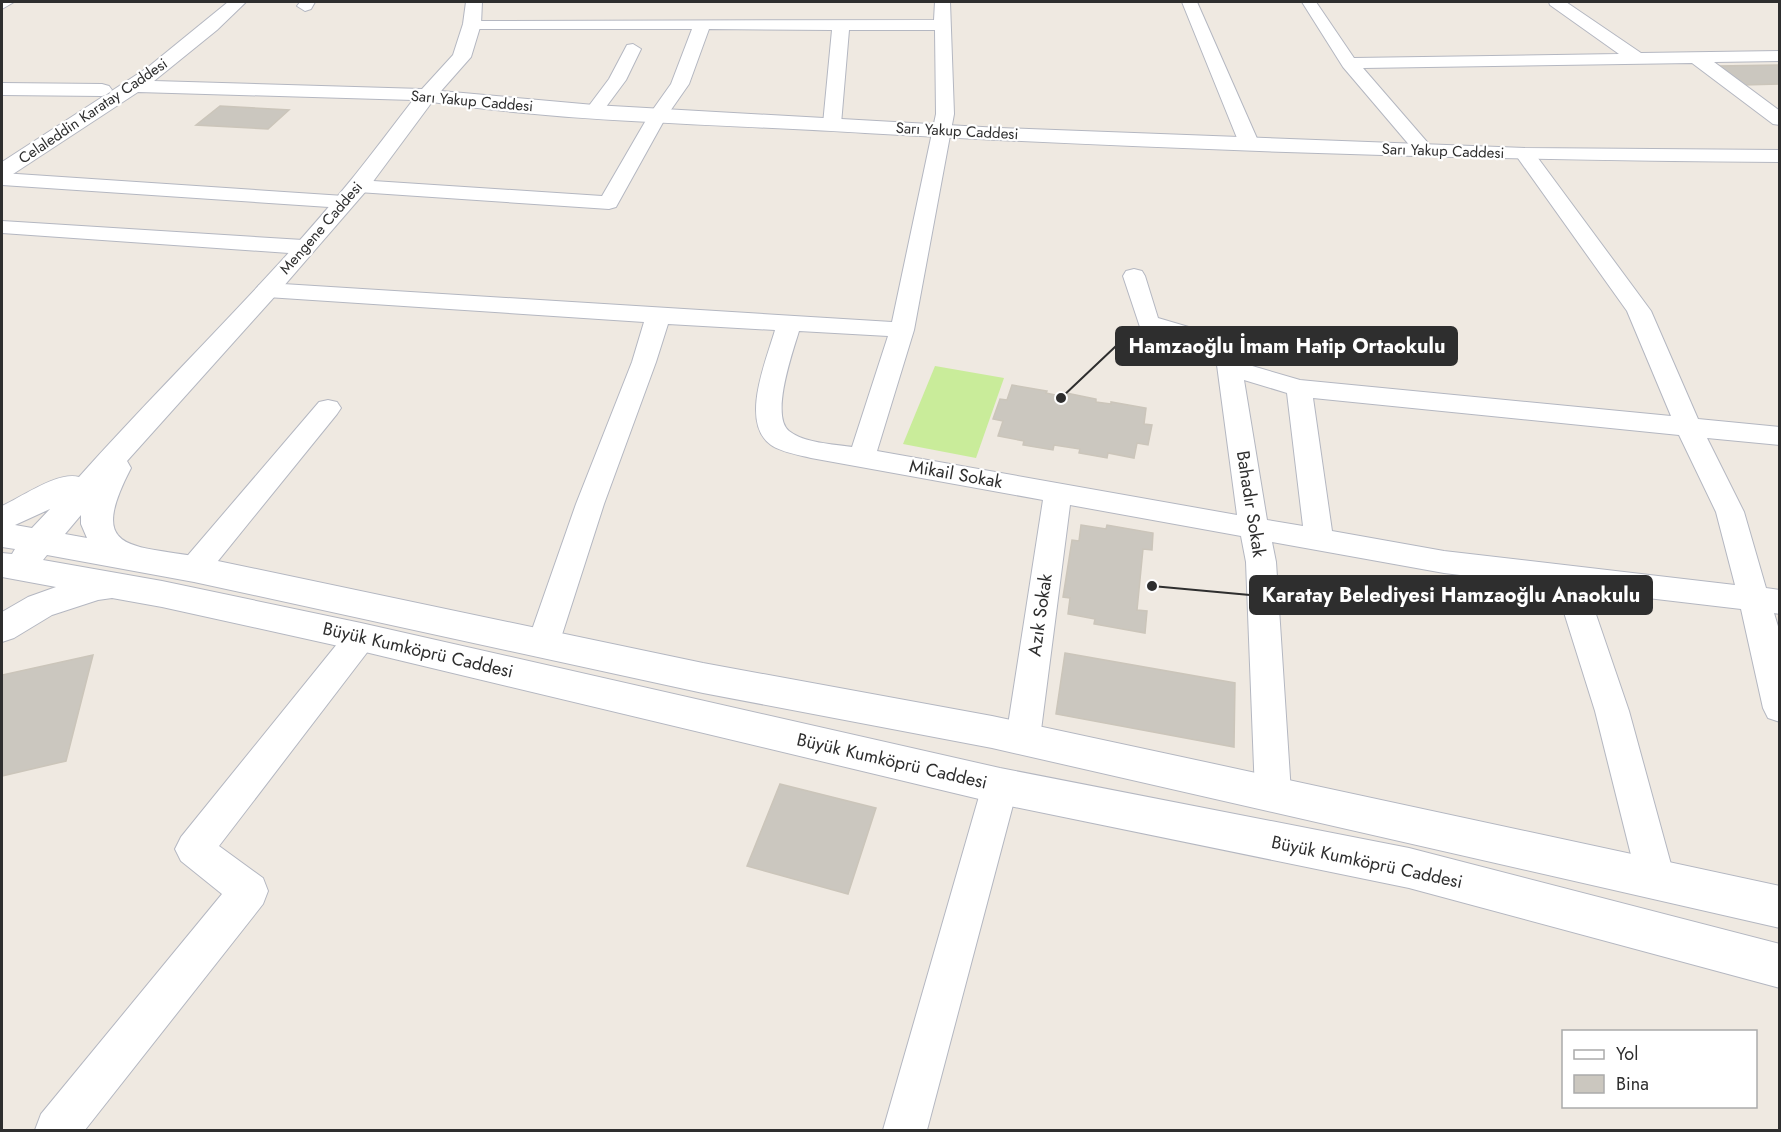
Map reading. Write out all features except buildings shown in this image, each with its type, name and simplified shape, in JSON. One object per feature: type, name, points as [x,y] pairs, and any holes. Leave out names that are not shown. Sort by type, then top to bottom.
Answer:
[{"type":"street","points":[[2,4],[6,2]]},
{"type":"street","name":"Celaleddin Karatay Caddesi","points":[[2,153],[102,90],[182,32],[217,2]]},
{"type":"street","name":"Celaleddin Karatay Caddesi","points":[[2,171],[136,86],[196,40],[237,2]]},
{"type":"street","points":[[862,458],[902,330],[945,114],[942,2]]},
{"type":"street","points":[[1189,2],[1249,143]]},
{"type":"street","points":[[1309,2],[1349,63],[1424,150]]},
{"type":"street","points":[[1556,2],[1638,58]]},
{"type":"street","points":[[476,10],[702,24],[758,18],[944,25]]},
{"type":"street","name":"Mengene Caddesi","points":[[134,435],[267,290],[350,194],[427,95],[462,57],[476,10]]},
{"type":"street","points":[[832,124],[833,20]]},
{"type":"street","points":[[2,179],[609,203],[658,115],[666,107],[684,74],[702,24]]},
{"type":"street","points":[[594,111],[617,80],[633,49]]},
{"type":"street","points":[[1349,63],[1779,56]]},
{"type":"street","points":[[1697,58],[1779,120]]},
{"type":"street","name":"Sarı Yakup Caddesi","points":[[136,86],[427,95],[460,100],[594,111],[942,130],[1525,154],[1779,156]]},
{"type":"street","points":[[2,89],[102,90]]},
{"type":"street","points":[[1525,154],[1639,311],[1688,426],[1730,512],[1766,601],[1768,649],[1779,708]]},
{"type":"street","points":[[2,227],[303,248]]},
{"type":"street","name":"Bahadır Sokak","points":[[1134,276],[1148,322],[1227,346],[1248,497],[1261,562],[1273,794]]},
{"type":"street","points":[[267,290],[902,330]]},
{"type":"street","points":[[543,644],[590,504],[644,362],[658,316]]},
{"type":"street","name":"Mikail Sokak","points":[[789,323],[768,399],[768,417],[771,429],[780,438],[811,449],[1254,526],[1444,562],[1766,601]]},
{"type":"street","points":[[1231,368],[1299,388],[1779,436]]},
{"type":"street","points":[[1299,388],[1319,540]]},
{"type":"street","points":[[194,569],[328,408]]},
{"type":"street","points":[[10,551],[24,509],[70,485],[134,435]]},
{"type":"street","points":[[10,551],[134,435]]},
{"type":"street","points":[[2,628],[40,606],[97,587],[126,572],[103,541],[96,527],[101,497],[134,435]]},
{"type":"street","name":"Azık Sokak","points":[[1023,738],[1058,492]]},
{"type":"street","name":"Büyük Kumköprü Caddesi","points":[[10,551],[126,572],[362,637],[1000,786],[1409,868],[1779,966]]},
{"type":"street","name":"Büyük Kumköprü Caddesi","points":[[126,572],[194,569],[703,678],[1023,738],[1779,907]]},
{"type":"street","points":[[1568,577],[1612,711],[1656,879]]},
{"type":"street","points":[[57,1131],[249,891],[194,849],[362,637]]},
{"type":"street","points":[[905,1131],[1000,786]]},
{"type":"green space","points":[[935,366],[1004,378],[976,458],[903,444]]},
{"type":"place","name":"Hamzaoğlu İmam Hatip Ortaokulu","points":[[1061,398]]},
{"type":"place","name":"Karatay Belediyesi Hamzaoğlu Anaokulu","points":[[1152,586]]}]
